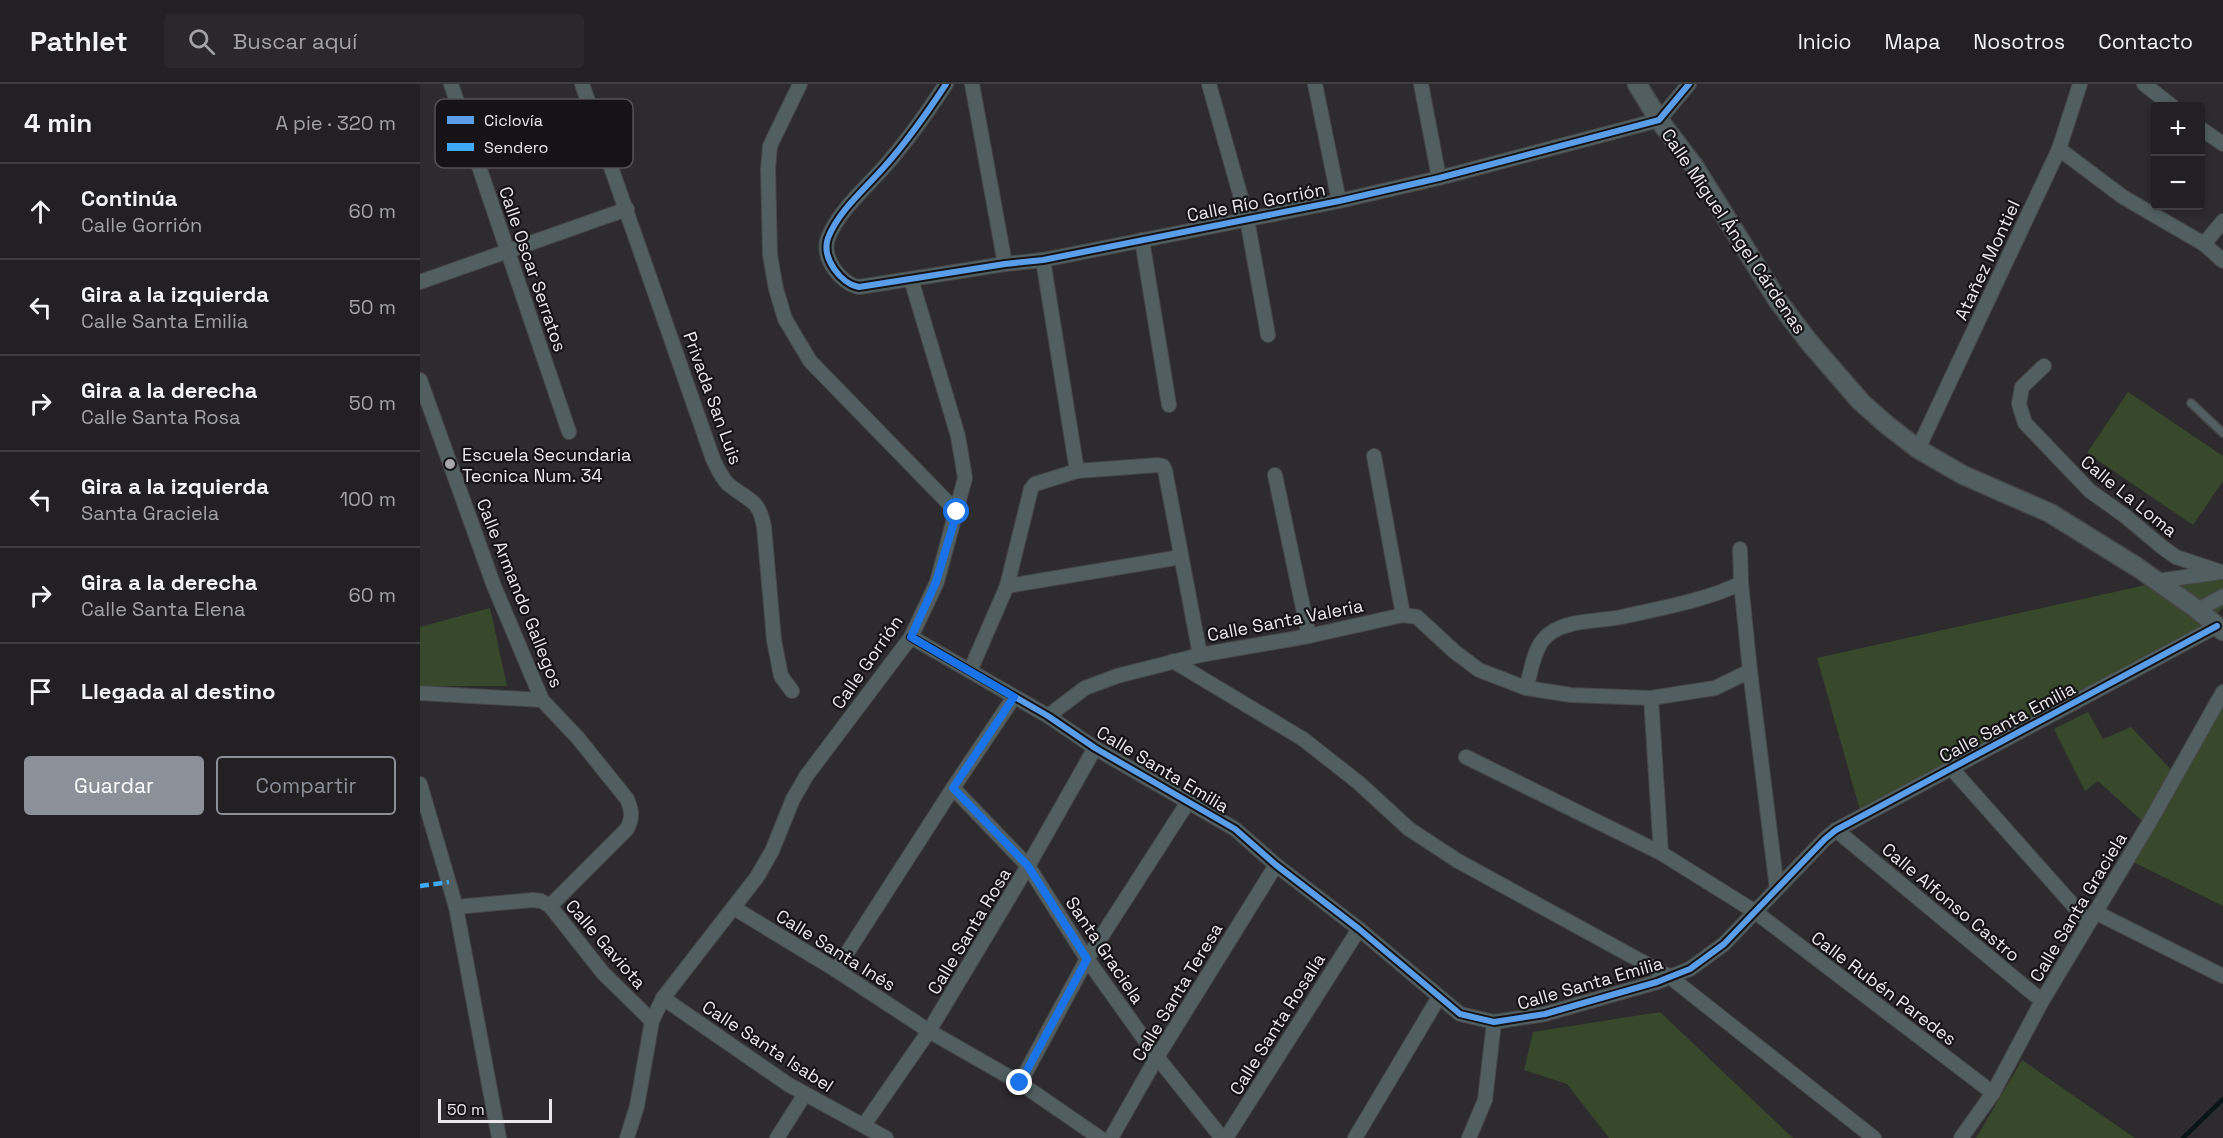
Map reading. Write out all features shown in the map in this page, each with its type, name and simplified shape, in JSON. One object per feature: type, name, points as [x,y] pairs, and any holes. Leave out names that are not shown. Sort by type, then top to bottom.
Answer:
[{"type":"street","name":"Calle Oscar Serratos","points":[[451,84],[456,99]]},
{"type":"street","name":"Privada San Luis","points":[[582,84],[587,99]]},
{"type":"street","points":[[800,84],[770,146],[768,169],[770,255],[776,289],[785,319],[810,361],[957,512]]},
{"type":"street","name":"Calle Río Gorrión","points":[[946,84],[922,122],[840,215],[827,240],[827,251],[831,264],[845,281],[853,286],[860,287],[1043,260],[1339,201],[1439,178],[1659,120]]},
{"type":"street","points":[[972,84],[1005,264]]},
{"type":"street","points":[[1209,84],[1247,219],[1268,335]]},
{"type":"street","points":[[1315,84],[1339,201]]},
{"type":"street","points":[[1421,84],[1439,178]]},
{"type":"street","name":"Calle Miguel Ángel Cárdenas","points":[[1637,84],[1659,120],[1694,166],[1778,301],[1809,342],[1861,402],[1918,449],[1963,475],[2050,513],[2156,581],[2220,628]]},
{"type":"street","points":[[1659,120],[1689,84]]},
{"type":"street","name":"Atañez Montiel","points":[[1918,449],[2060,149],[2080,84]]},
{"type":"street","points":[[2144,84],[2167,102]]},
{"type":"street","points":[[2205,131],[2223,144]]},
{"type":"street","points":[[2060,149],[2123,197],[2204,244],[2223,261]]},
{"type":"street","name":"Calle Oscar Serratos","points":[[480,168],[569,432]]},
{"type":"street","name":"Privada San Luis","points":[[612,168],[713,459],[726,482],[752,501],[761,511],[765,527],[777,660],[781,676],[792,691]]},
{"type":"street","points":[[420,282],[627,209]]},
{"type":"street","points":[[2204,244],[2223,222]]},
{"type":"street","points":[[1142,240],[1169,405]]},
{"type":"street","points":[[1043,260],[1077,471]]},
{"type":"street","name":"Calle Gorrión","points":[[627,1138],[637,1106],[652,1021],[663,998],[757,877],[772,851],[793,800],[807,775],[911,637],[936,582],[965,478],[958,436],[911,279]]},
{"type":"street","name":"Calle La Loma","points":[[2044,366],[2022,387],[2019,404],[2025,423],[2090,491],[2162,547],[2176,557],[2222,573]]},
{"type":"street","name":"Calle Armando Gallegos","points":[[420,380],[494,586],[542,700],[578,738],[627,800],[632,812],[627,829],[550,906]]},
{"type":"street","points":[[1374,456],[1403,615],[1417,617],[1455,652],[1479,670],[1526,688],[1570,694],[1651,698],[1715,688],[1750,671]]},
{"type":"street","points":[[970,671],[1007,586],[1031,489],[1035,484],[1077,471],[1158,465],[1163,466],[1166,470],[1200,655]]},
{"type":"street","points":[[1275,475],[1309,636]]},
{"type":"street","points":[[1740,549],[1750,671],[1777,888]]},
{"type":"street","points":[[1007,586],[1182,557]]},
{"type":"street","points":[[2156,581],[2222,573]]},
{"type":"street","points":[[1526,688],[1538,648],[1544,638],[1553,631],[1718,593],[1741,583]]},
{"type":"street","points":[[2198,610],[2223,596]]},
{"type":"street","name":"Calle Santa Valeria","points":[[1048,716],[1085,688],[1117,676],[1200,655],[1309,636],[1403,615]]},
{"type":"street","name":"Calle Santa Emilia","points":[[911,637],[1048,716],[1095,748],[1235,829],[1460,1014],[1494,1022],[1545,1014],[1690,969],[1724,944],[1836,830],[2220,628]]},
{"type":"street","points":[[1173,661],[1303,739],[1359,783],[1409,829],[1458,861],[1670,977]]},
{"type":"street","name":"Calle Santa Graciela","points":[[1961,1138],[1993,1093],[2042,1001],[2148,825],[2223,692]]},
{"type":"street","points":[[420,693],[542,700]]},
{"type":"street","points":[[836,970],[1014,697]]},
{"type":"street","points":[[1651,698],[1661,853]]},
{"type":"street","name":"Calle Santa Rosa","points":[[864,1125],[929,1031],[1028,866],[1095,748]]},
{"type":"street","name":"Calle Rubén Paredes","points":[[1466,757],[1661,853],[1755,911],[1993,1093]]},
{"type":"street","points":[[1952,769],[2091,917],[2223,976]]},
{"type":"street","points":[[420,783],[456,907],[499,1138]]},
{"type":"street","name":"Santa Graciela","points":[[953,788],[1028,866],[1087,959],[1157,1057],[1224,1138]]},
{"type":"street","points":[[1020,1083],[1087,959],[1188,802]]},
{"type":"street","name":"Calle Alfonso Castro","points":[[1836,830],[2042,1001]]},
{"type":"street","name":"Calle Santa Teresa","points":[[1111,1138],[1157,1057],[1276,865]]},
{"type":"street","name":"Calle Gaviota","points":[[456,907],[542,901],[550,906],[603,973],[652,1021]]},
{"type":"street","name":"Calle Santa Inés","points":[[734,908],[836,970],[929,1031],[1020,1083],[1100,1138]]},
{"type":"street","name":"Calle Santa Rosalía","points":[[1224,1138],[1359,929]]},
{"type":"street","name":"Calle Santa Emilia","points":[[1670,977],[1874,1138]]},
{"type":"street","points":[[1355,1138],[1439,997]]},
{"type":"street","name":"Calle Santa Isabel","points":[[663,998],[789,1085],[886,1138]]},
{"type":"street","points":[[1469,1138],[1485,1100],[1494,1022]]},
{"type":"street","points":[[777,1138],[805,1094]]},
{"type":"lane","points":[[2191,403],[2223,433]]},
{"type":"green space","points":[[2128,392],[2223,456],[2223,481],[2193,525],[2087,453]]},
{"type":"green space","points":[[2223,577],[2223,607],[2206,626],[1860,810],[1817,658],[2146,585]]},
{"type":"green space","points":[[490,608],[507,686],[420,686],[420,627]]},
{"type":"green space","points":[[2223,693],[2223,906],[2131,861],[2149,827],[2098,781],[2085,791],[2054,729],[2088,712],[2103,739],[2131,727],[2177,776]]},
{"type":"green space","points":[[1660,1012],[1793,1138],[1609,1138],[1567,1084],[1524,1070],[1533,1032]]},
{"type":"green space","points":[[2022,1060],[2135,1138],[1976,1138]]},
{"type":"waterway","points":[[2183,1138],[2223,1099]]},
{"type":"marked path","points":[[420,886],[449,882]]},
{"type":"cycle path","points":[[946,84],[902,146],[839,218],[828,238],[827,254],[830,262],[839,275],[852,285],[859,287],[1043,260],[1339,201],[1439,178],[1659,120],[1689,84]]},
{"type":"cycle path","points":[[911,637],[1048,716],[1095,748],[1235,829],[1460,1014],[1494,1022],[1545,1014],[1657,982],[1690,969],[1724,944],[1836,830],[2217,626]]},
{"type":"place","name":"Escuela Secundaria Tecnica Num. 34","points":[[450,464]]},
{"type":"route","points":[[957,512],[936,582],[911,637],[1014,697],[953,788],[1028,866],[1087,959],[1020,1083]]}]
